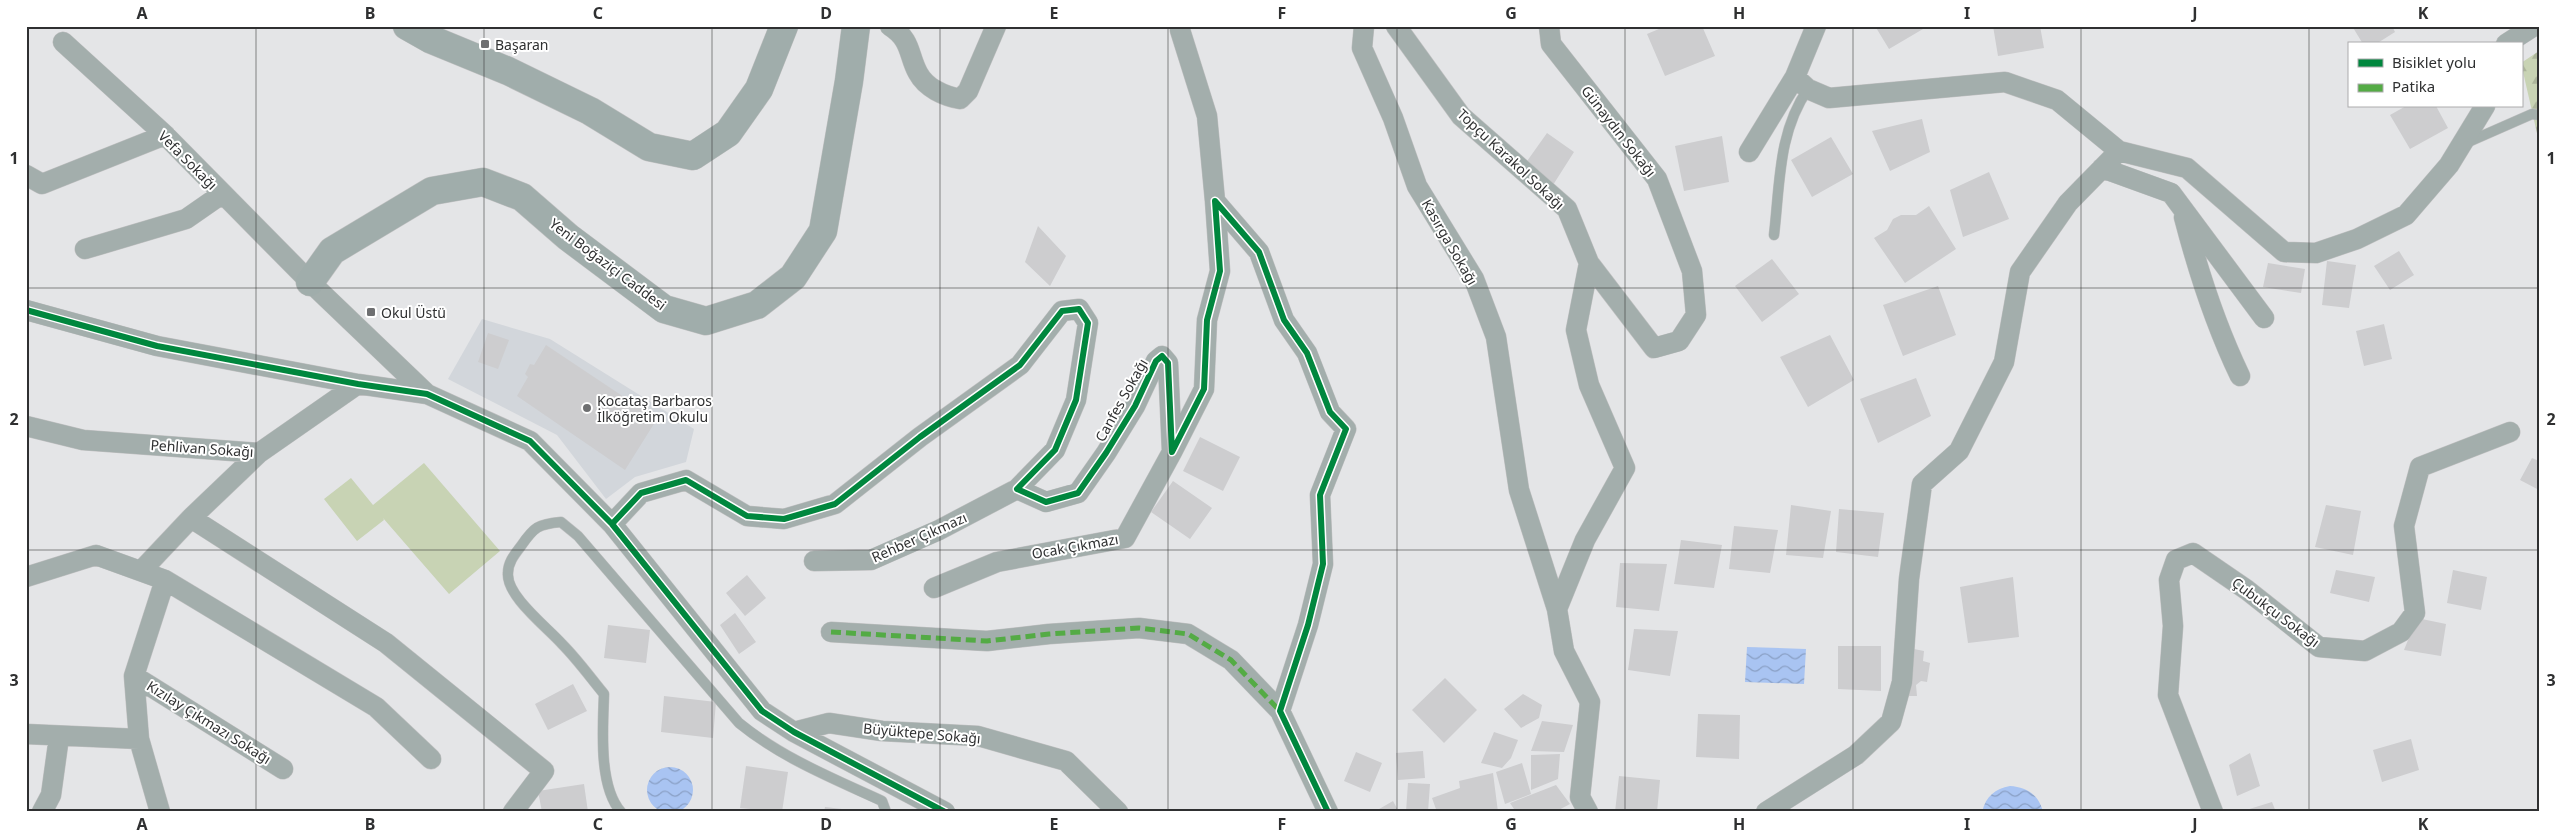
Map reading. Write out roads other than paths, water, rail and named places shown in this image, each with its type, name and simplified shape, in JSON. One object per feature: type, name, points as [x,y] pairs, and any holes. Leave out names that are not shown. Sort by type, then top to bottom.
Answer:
[{"type":"street","points":[[407,26],[430,39],[508,71],[590,111],[649,148],[693,156],[728,132],[759,89],[784,26]]},
{"type":"street","name":"Yeni Boğaziçi Caddesi","points":[[310,282],[332,251],[432,191],[482,182],[522,197],[568,237],[664,309],[706,321],[757,305],[793,277],[823,231],[849,81],[856,26]]},
{"type":"street","points":[[890,26],[910,48],[918,73],[940,95],[960,99],[968,91],[996,26]]},
{"type":"street","name":"Kasırga Sokağı","points":[[1364,26],[1362,48],[1393,118],[1417,186],[1474,279],[1496,337],[1519,490],[1557,609]]},
{"type":"street","name":"Topçu Karakol Sokağı","points":[[1396,26],[1461,116],[1567,209],[1589,263]]},
{"type":"street","name":"Günaydın Sokağı","points":[[1549,26],[1550,44],[1657,178],[1692,271],[1696,315],[1680,341],[1654,348],[1589,263]]},
{"type":"street","points":[[1749,152],[1801,83],[1816,26]]},
{"type":"street","points":[[2509,42],[2534,26]]},
{"type":"street","points":[[1172,452],[1204,389],[1207,320],[1220,271],[1207,116],[1180,30]]},
{"type":"street","name":"Vefa Sokağı","points":[[63,42],[165,135],[310,282],[427,394]]},
{"type":"street","points":[[1801,83],[1829,98],[2005,82],[2057,100],[2119,151],[2187,168],[2284,252],[2316,253],[2357,239],[2406,215],[2449,165],[2484,108]]},
{"type":"street","points":[[26,175],[42,184],[165,135]]},
{"type":"street","points":[[1766,812],[1856,755],[1891,722],[1902,682],[1910,579],[1922,484],[1959,451],[2004,362],[2020,272],[2068,202],[2119,151]]},
{"type":"street","points":[[2102,168],[2171,193],[2264,318]]},
{"type":"street","points":[[85,249],[186,219],[222,194]]},
{"type":"street","points":[[1215,201],[1258,252],[1284,320],[1307,353],[1330,412],[1346,429],[1320,495],[1323,564],[1308,625],[1280,711]]},
{"type":"street","points":[[2182,208],[2192,247],[2228,351],[2240,376]]},
{"type":"street","points":[[1588,812],[1580,797],[1590,702],[1564,651],[1557,609],[1584,540],[1625,468],[1589,385],[1576,330],[1589,263]]},
{"type":"street","points":[[612,524],[641,493],[686,480],[747,516],[784,519],[835,504],[920,437],[1020,365],[1062,311],[1079,308],[1088,323],[1076,400],[1055,450],[1017,489]]},
{"type":"street","points":[[26,310],[157,346],[358,384],[427,394],[530,441],[612,524],[762,711],[794,732],[945,812]]},
{"type":"street","name":"Canfes Sokağı","points":[[1017,489],[1046,502],[1078,492],[1106,453],[1135,406],[1156,361],[1162,356],[1168,363],[1172,452]]},
{"type":"street","name":"Pehlivan Sokağı","points":[[26,426],[83,440],[259,453],[358,384]]},
{"type":"street","name":"Çubukçu Sokağı","points":[[2213,812],[2168,695],[2173,626],[2169,580],[2176,560],[2193,553],[2247,590],[2319,647],[2365,652],[2401,632],[2416,613],[2404,526],[2420,467],[2510,432]]},
{"type":"street","name":"Ocak Çıkmazı","points":[[934,588],[997,562],[1125,538],[1172,452]]},
{"type":"street","points":[[142,570],[191,518],[259,453]]},
{"type":"street","name":"Rehber Çıkmazı","points":[[814,562],[871,560],[939,530],[1017,489]]},
{"type":"street","points":[[191,518],[386,643],[544,771],[513,812]]},
{"type":"street","points":[[26,577],[96,555],[142,570],[165,580],[376,707],[431,758]]},
{"type":"street","points":[[160,812],[139,739],[134,676],[165,580]]},
{"type":"street","points":[[831,632],[987,641],[1049,634],[1139,628],[1188,634],[1231,660],[1280,711],[1328,812]]},
{"type":"street","name":"Kızılay Çıkmazı Sokağı","points":[[134,676],[283,769]]},
{"type":"street","name":"Büyüktepe Sokağı","points":[[794,732],[829,723],[882,731],[978,736],[1066,761],[1118,812]]},
{"type":"street","points":[[26,734],[59,737],[139,739]]},
{"type":"street","points":[[42,812],[51,795],[59,737]]},
{"type":"lane","points":[[1774,235],[1784,142],[1801,83]]},
{"type":"lane","points":[[2461,146],[2532,114],[2539,115]]},
{"type":"lane","points":[[621,812],[614,804],[602,756],[604,694],[563,644],[514,592],[507,574],[512,558],[528,535],[542,524],[561,522],[578,536],[739,723],[764,744],[798,763],[882,801],[886,812]]},
{"type":"water","points":[[1747,647],[1806,649],[1804,684],[1745,682]]},
{"type":"water","points":[[666,767],[674,767],[683,771],[689,777],[693,790],[689,803],[683,809],[674,813],[666,813],[657,809],[651,803],[647,794],[647,786],[651,777],[657,771]]},
{"type":"water","points":[[2010,786],[2022,788],[2031,793],[2039,801],[2043,812],[1982,812],[1992,794]]},
{"type":"place","name":"Başaran","points":[[485,44]]},
{"type":"place","name":"Okul Üstü","points":[[371,312]]},
{"type":"place","name":"Kocataş Barbaros İlköğretim Okulu","points":[[587,408]]}]
